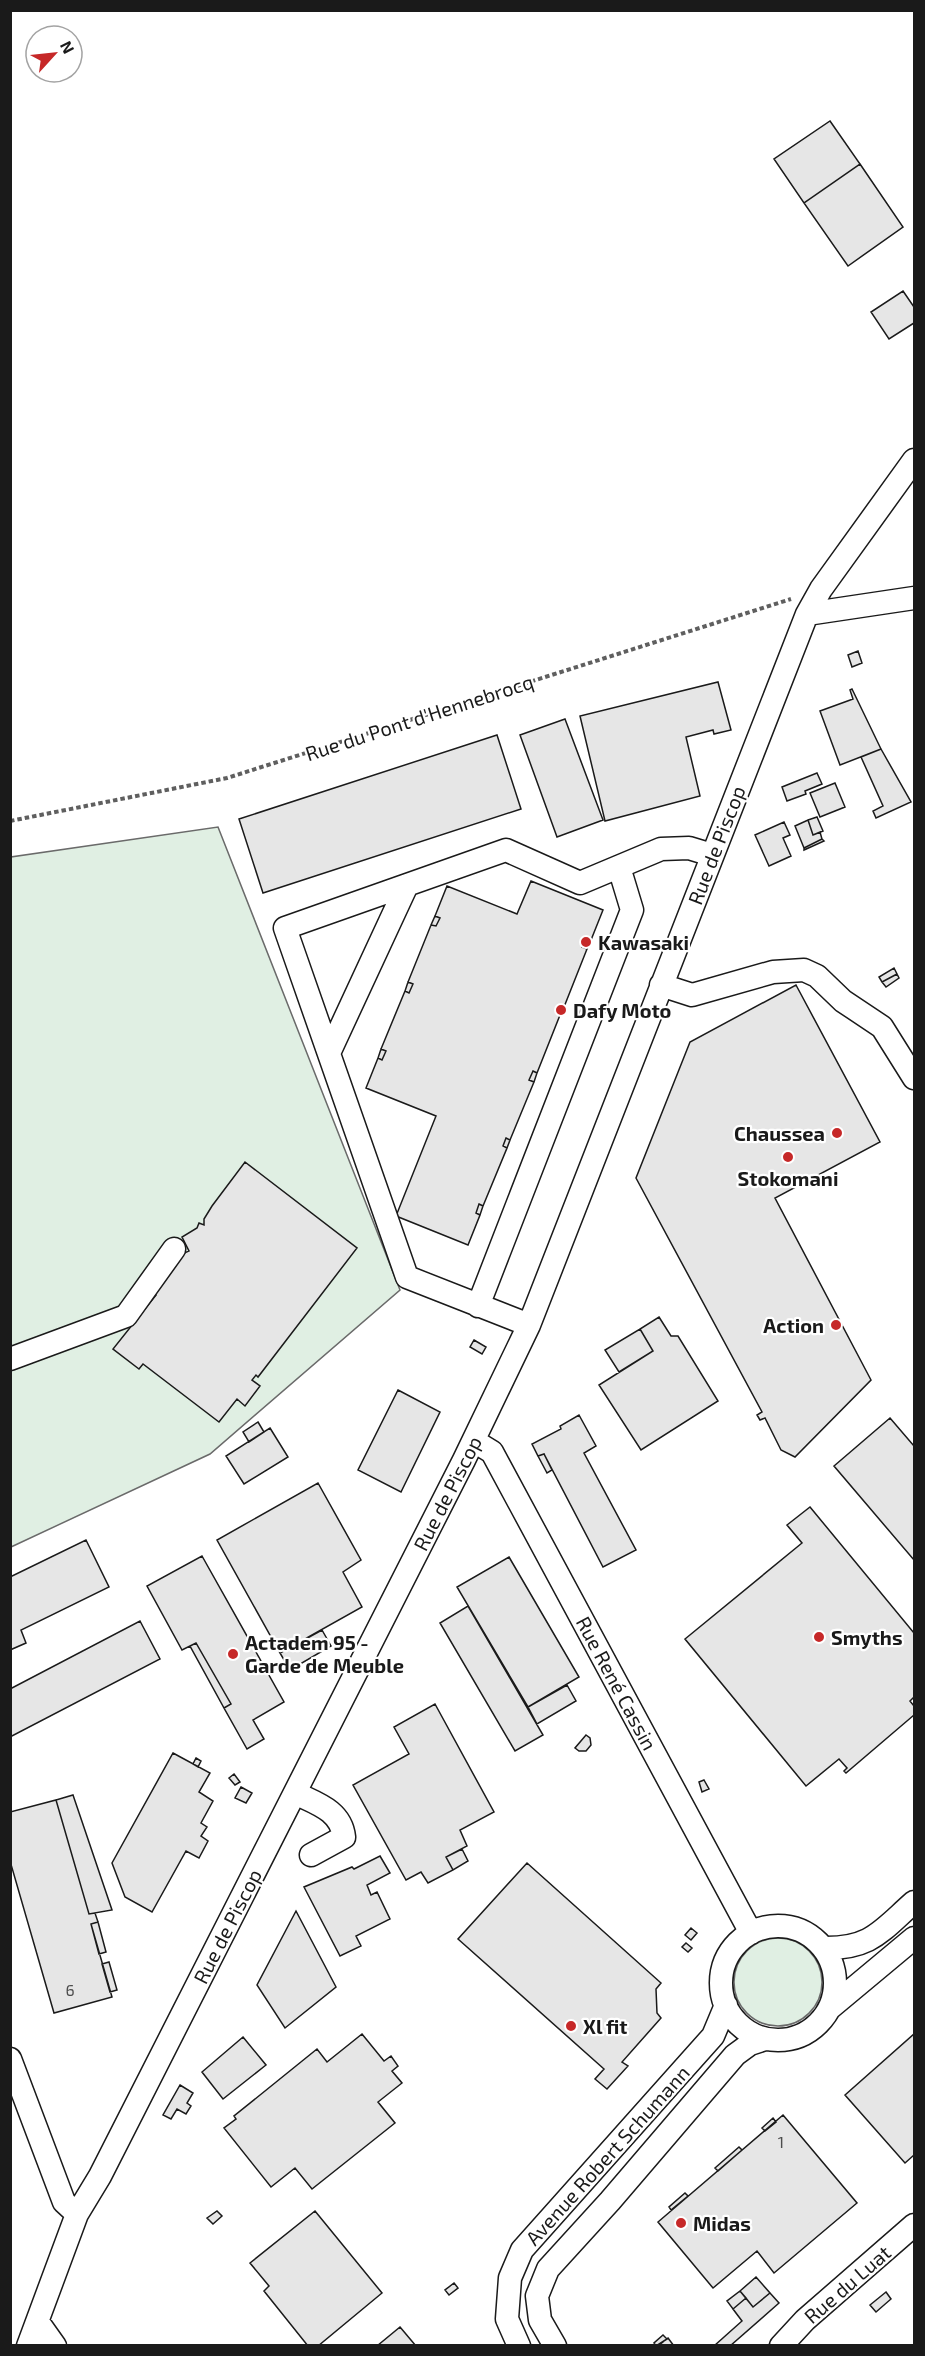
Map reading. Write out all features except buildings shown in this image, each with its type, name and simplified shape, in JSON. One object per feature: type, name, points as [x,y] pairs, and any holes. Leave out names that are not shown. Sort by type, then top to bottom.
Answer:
[{"type":"street","name":"Rue de Piscop","points":[[28,2346],[77,2214],[100,2176],[474,1442],[530,1324],[807,614],[821,589],[915,460]]},
{"type":"street","points":[[807,614],[915,598]]},
{"type":"street","points":[[530,1324],[407,1277],[285,928],[506,850],[580,883],[660,849],[689,848],[712,855]]},
{"type":"street","points":[[478,1306],[632,910],[619,867]]},
{"type":"street","points":[[329,1053],[407,885]]},
{"type":"street","points":[[661,985],[692,995],[773,972],[804,970],[817,976],[843,1001],[882,1027],[915,1078]]},
{"type":"street","points":[[10,1359],[126,1316],[174,1249]]},
{"type":"street","name":"Rue René Cassin","points":[[474,1442],[492,1452],[751,1933]]},
{"type":"street","points":[[295,1793],[325,1807],[343,1829],[344,1836],[311,1855]]},
{"type":"street","points":[[823,1948],[854,1947],[870,1940],[915,1902]]},
{"type":"street","points":[[830,2008],[834,1996],[834,1971],[823,1948],[812,1937],[798,1929],[774,1927],[751,1933],[737,1943],[728,1957],[722,1973],[722,1989],[726,2006],[735,2021],[749,2032],[765,2038],[784,2040],[803,2034],[818,2024],[830,2008],[915,1938]]},
{"type":"street","name":"Avenue Robert Schumann","points":[[519,2346],[507,2319],[510,2278],[522,2250],[713,2036],[726,2006]]},
{"type":"street","name":"Avenue Robert Schumann","points":[[555,2346],[540,2320],[537,2296],[548,2269],[610,2201],[735,2055],[750,2044],[765,2038]]},
{"type":"street","points":[[12,2066],[64,2202],[77,2214]]},
{"type":"street","name":"Rue du Luat","points":[[780,2346],[805,2320],[915,2225]]},
{"type":"street","points":[[38,2322],[55,2346]]},
{"type":"path","name":"Rue du Pont d'Hennebrocq","points":[[10,821],[227,778],[821,589]]},
{"type":"green space","points":[[218,827],[400,1290],[210,1454],[11,1547],[11,857]]},
{"type":"green space","points":[[769,1938],[787,1938],[803,1945],[815,1957],[822,1973],[822,1991],[815,2007],[803,2019],[787,2026],[769,2026],[753,2019],[741,2007],[734,1991],[734,1973],[741,1957],[753,1945]]},
{"type":"place","name":"Kawasaki","points":[[586,942]]},
{"type":"place","name":"Dafy Moto","points":[[561,1010]]},
{"type":"place","name":"Chaussea","points":[[837,1133]]},
{"type":"place","name":"Stokomani","points":[[788,1157]]},
{"type":"place","name":"Action","points":[[836,1325]]},
{"type":"place","name":"Smyths","points":[[819,1637]]},
{"type":"place","name":"Actadem 95 - Garde de Meuble","points":[[233,1654]]},
{"type":"place","name":"Xl fit","points":[[571,2026]]},
{"type":"place","name":"Midas","points":[[681,2223]]}]
